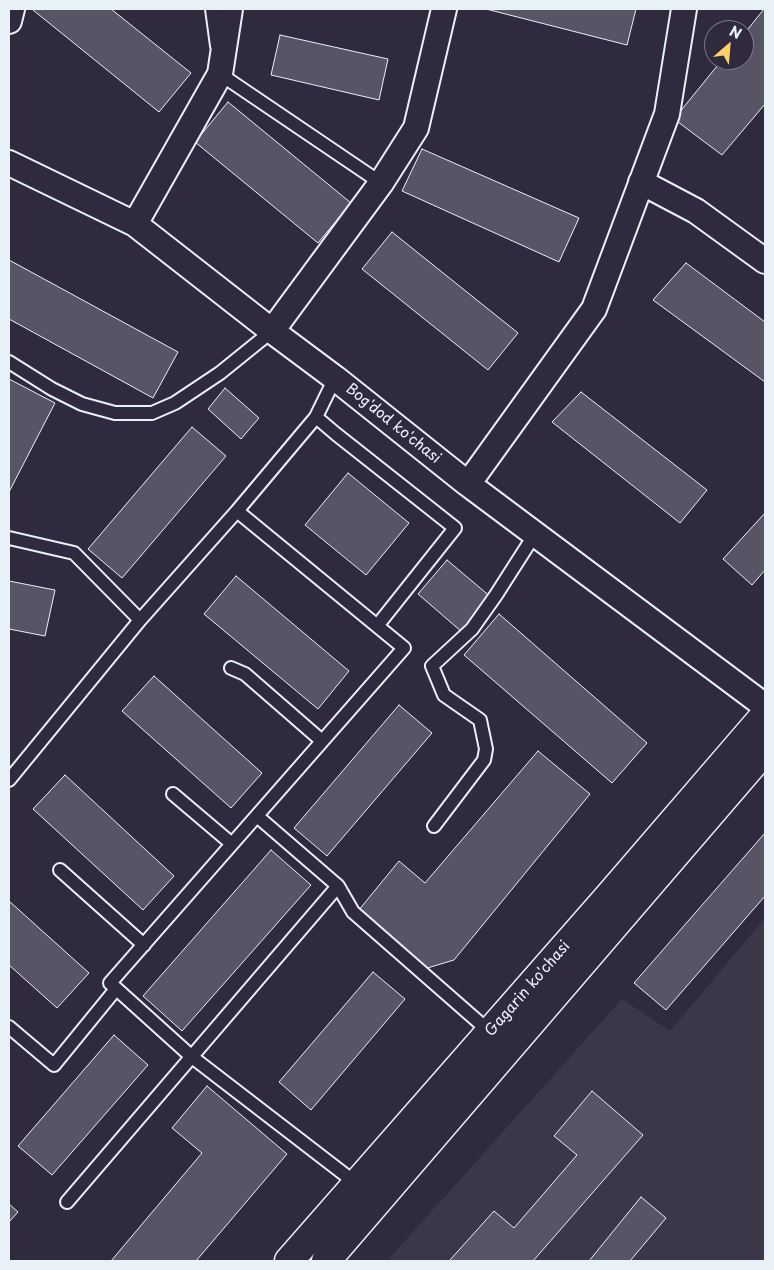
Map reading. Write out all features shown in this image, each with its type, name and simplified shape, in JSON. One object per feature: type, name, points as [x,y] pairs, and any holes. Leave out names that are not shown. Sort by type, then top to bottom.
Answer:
[{"type":"main road","name":"Gagarin ko'chasi","points":[[289,1261],[765,715]]},
{"type":"main road","name":"Gagarin ko'chasi","points":[[326,1261],[765,750]]},
{"type":"street","points":[[9,21],[12,9]]},
{"type":"street","points":[[135,224],[220,74],[230,9]]},
{"type":"street","points":[[272,332],[381,183],[416,128],[444,9]]},
{"type":"street","points":[[468,484],[594,309],[666,114],[684,9]]},
{"type":"street","name":"Bog'dod ko'chasi","points":[[9,163],[135,224],[272,332],[335,378],[468,484],[765,706]]},
{"type":"street","points":[[641,182],[696,211],[765,261]]},
{"type":"lane","points":[[212,9],[220,74],[381,183]]},
{"type":"lane","points":[[9,362],[52,389],[82,404],[115,413],[152,413],[175,403],[220,373],[272,332]]},
{"type":"lane","points":[[9,780],[140,620],[237,511],[316,416],[335,378]]},
{"type":"lane","points":[[316,416],[455,528],[377,626]]},
{"type":"lane","points":[[237,511],[404,648],[110,983],[192,1057],[357,1184]]},
{"type":"lane","points":[[434,826],[484,760],[486,749],[480,720],[444,695],[432,666],[472,629],[535,534]]},
{"type":"lane","points":[[9,538],[74,553],[140,620]]},
{"type":"lane","points":[[231,668],[245,674],[322,741]]},
{"type":"lane","points":[[173,794],[232,844]]},
{"type":"lane","points":[[257,816],[338,886],[354,912],[490,1032]]},
{"type":"lane","points":[[60,870],[144,945]]},
{"type":"lane","points":[[67,1202],[338,886]]},
{"type":"lane","points":[[9,1027],[54,1066],[116,989]]},
{"type":"shaded area","points":[[765,918],[765,1261],[387,1261],[622,999],[670,1031]]},
{"type":"building","points":[[34,9],[111,9],[191,73],[159,112]]},
{"type":"building","points":[[486,9],[636,9],[627,45]]},
{"type":"building","points":[[765,9],[765,104],[722,155],[674,119],[714,70],[754,70],[754,22]]},
{"type":"building","points":[[280,35],[388,59],[379,100],[271,75]]},
{"type":"building","points":[[228,102],[351,203],[318,243],[195,142]]},
{"type":"building","points":[[422,149],[579,218],[559,262],[402,191]]},
{"type":"building","points":[[392,232],[518,333],[488,370],[362,269]]},
{"type":"building","points":[[9,260],[178,352],[153,398],[9,319]]},
{"type":"building","points":[[686,263],[765,322],[765,382],[653,300]]},
{"type":"building","points":[[9,379],[55,403],[9,492]]},
{"type":"building","points":[[225,388],[259,418],[241,439],[208,409]]},
{"type":"building","points":[[581,392],[707,490],[680,523],[552,422]]},
{"type":"building","points":[[192,427],[226,456],[122,578],[88,549]]},
{"type":"building","points":[[348,473],[409,523],[366,575],[305,525]]},
{"type":"building","points":[[765,513],[765,570],[752,585],[723,559]]},
{"type":"building","points":[[447,560],[492,598],[462,632],[418,594]]},
{"type":"building","points":[[236,576],[349,671],[318,709],[204,614]]},
{"type":"building","points":[[9,581],[55,590],[45,636],[9,629]]},
{"type":"building","points":[[499,614],[647,743],[612,783],[464,655]]},
{"type":"building","points":[[154,676],[262,773],[231,808],[122,711]]},
{"type":"building","points":[[399,705],[432,733],[327,856],[294,828]]},
{"type":"building","points":[[538,751],[590,794],[454,960],[424,969],[358,911],[399,861],[425,883]]},
{"type":"building","points":[[65,775],[174,876],[143,910],[33,809]]},
{"type":"building","points":[[765,833],[765,896],[666,1010],[634,983]]},
{"type":"building","points":[[271,850],[311,885],[182,1031],[143,996]]},
{"type":"building","points":[[9,901],[89,973],[57,1008],[9,965]]},
{"type":"building","points":[[373,972],[405,999],[311,1110],[279,1082]]},
{"type":"building","points":[[114,1035],[148,1065],[52,1175],[18,1146]]},
{"type":"building","points":[[207,1086],[287,1154],[196,1261],[111,1261],[202,1153],[172,1128]]},
{"type":"building","points":[[592,1091],[643,1135],[533,1261],[450,1260],[494,1211],[514,1228],[577,1155],[554,1136]]},
{"type":"building","points":[[641,1197],[666,1218],[630,1261],[589,1261]]},
{"type":"building","points":[[9,1204],[18,1212],[9,1222]]}]
